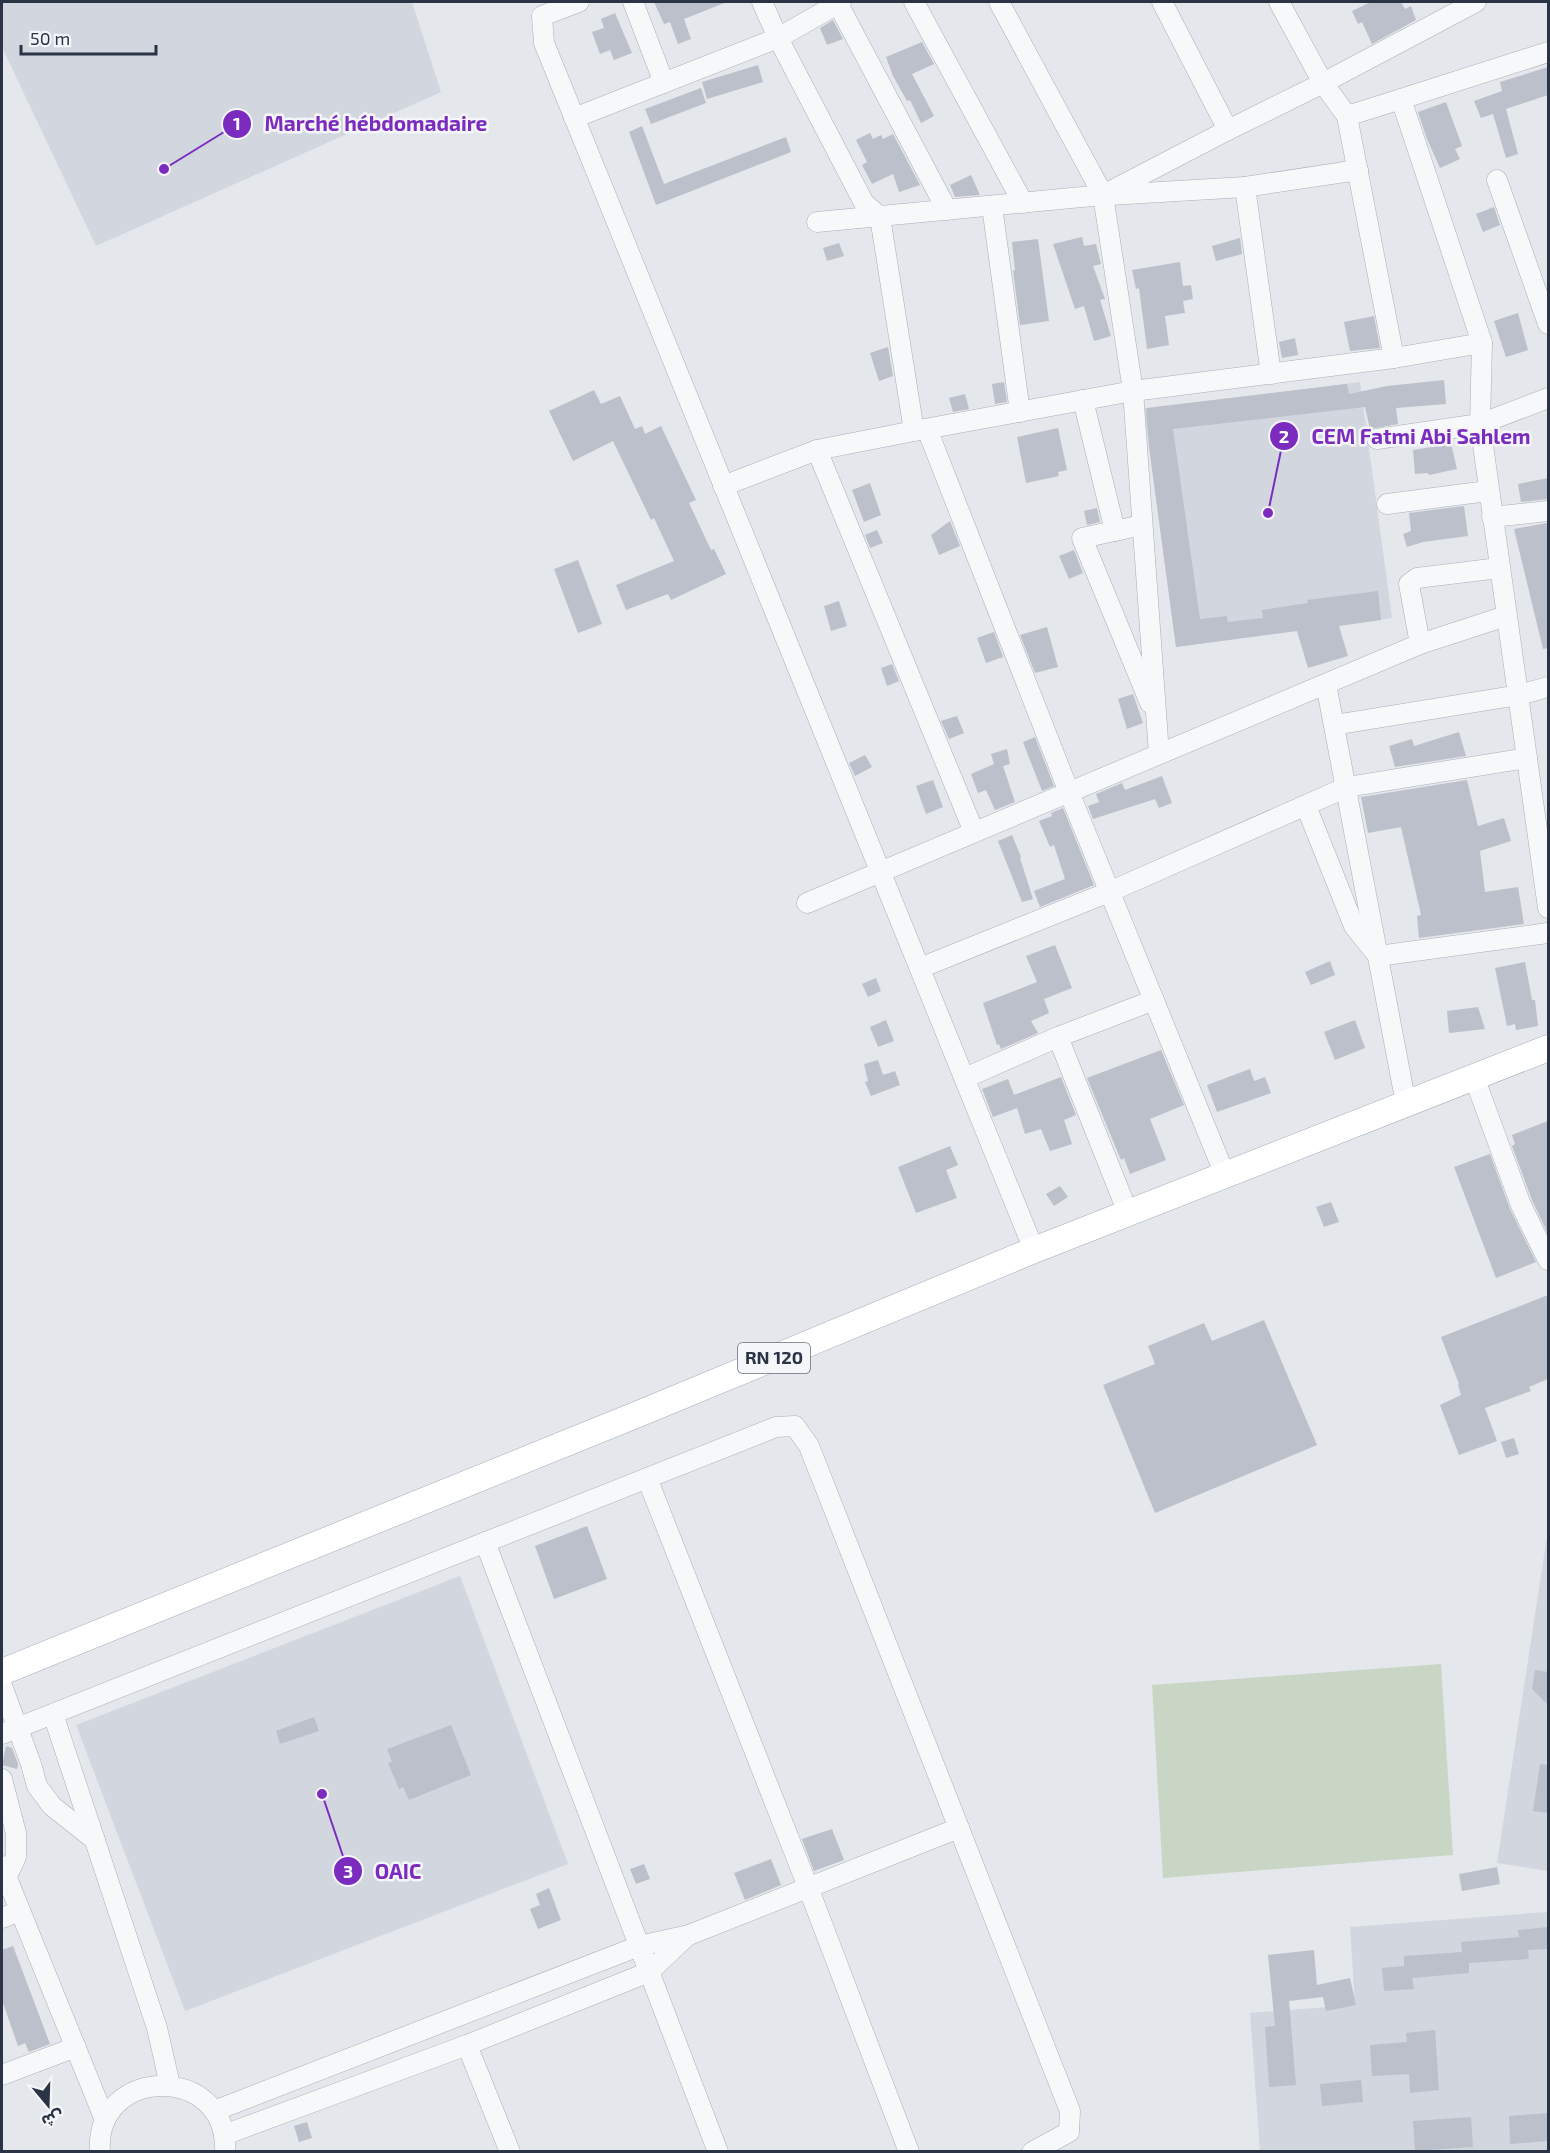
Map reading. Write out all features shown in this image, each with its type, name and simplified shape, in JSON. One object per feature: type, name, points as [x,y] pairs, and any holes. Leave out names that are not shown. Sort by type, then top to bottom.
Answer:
[{"type":"main road","name":"RN 120","points":[[2,1672],[648,1410],[1034,1250],[1548,1048]]},
{"type":"street","points":[[579,2],[542,16],[544,43],[1034,1250]]},
{"type":"street","points":[[633,2],[664,83]]},
{"type":"street","points":[[762,2],[778,38],[864,203],[880,217],[920,430],[1226,1175]]},
{"type":"street","points":[[574,118],[778,38],[839,2],[947,210]]},
{"type":"street","points":[[914,2],[1023,203]]},
{"type":"street","points":[[999,2],[1103,195],[1133,391],[1159,754]]},
{"type":"street","points":[[1162,2],[1228,130]]},
{"type":"street","points":[[1279,2],[1323,84],[1347,116],[1394,358]]},
{"type":"street","points":[[1103,195],[1323,84],[1476,2]]},
{"type":"street","points":[[1347,116],[1548,52]]},
{"type":"street","points":[[1401,99],[1482,343],[1480,424],[1548,908]]},
{"type":"street","points":[[817,222],[1103,195],[1245,187],[1358,170]]},
{"type":"street","points":[[1497,180],[1548,324]]},
{"type":"street","points":[[1245,187],[1271,374]]},
{"type":"street","points":[[992,206],[1020,412]]},
{"type":"street","points":[[723,486],[817,450],[920,430],[1133,391],[1394,358],[1482,343]]},
{"type":"street","points":[[1377,439],[1480,424],[1548,398]]},
{"type":"street","points":[[1083,400],[1116,531]]},
{"type":"street","points":[[817,450],[974,832]]},
{"type":"street","points":[[1387,504],[1488,491]]},
{"type":"street","points":[[1492,518],[1548,512]]},
{"type":"street","points":[[1142,525],[1082,538],[1156,718]]},
{"type":"street","points":[[1420,644],[1409,584],[1418,578],[1499,568]]},
{"type":"street","points":[[807,903],[1420,644],[1506,616]]},
{"type":"street","points":[[1326,684],[1406,1104]]},
{"type":"street","points":[[1334,725],[1519,695],[1548,687]]},
{"type":"street","points":[[920,968],[1109,892],[1347,787],[1527,758]]},
{"type":"street","points":[[1306,806],[1354,926],[1378,956]]},
{"type":"street","points":[[1378,956],[1548,933]]},
{"type":"street","points":[[965,1078],[1058,1037],[1154,1000]]},
{"type":"street","points":[[1058,1037],[1128,1213]]},
{"type":"street","points":[[1474,1077],[1521,1205],[1548,1260]]},
{"type":"street","points":[[9,1731],[776,1427],[795,1426],[809,1446],[1070,2111],[1069,2132],[1032,2151]]},
{"type":"street","points":[[647,1478],[909,2151]]},
{"type":"street","points":[[485,1542],[718,2151]]},
{"type":"street","points":[[2,1686],[9,1731],[31,1764],[37,1786],[52,1806],[95,1840]]},
{"type":"street","points":[[53,1714],[157,2028],[170,2085]]},
{"type":"street","points":[[2,1779],[16,1833],[16,1857],[4,1872],[11,1915],[76,2047],[105,2120]]},
{"type":"street","points":[[214,2111],[639,1946],[689,1935],[959,1828]]},
{"type":"street","points":[[97,2150],[105,2120],[112,2109],[132,2092],[157,2085],[170,2085],[195,2094],[214,2111],[225,2143],[649,1972],[689,1935]]},
{"type":"street","points":[[467,2044],[510,2151]]},
{"type":"street","points":[[2,2075],[76,2047]]},
{"type":"shaded area","points":[[2,2],[412,2],[441,92],[96,246],[2,47]]},
{"type":"shaded area","points":[[1360,382],[1392,618],[1176,647],[1144,409]]},
{"type":"shaded area","points":[[1548,1530],[1548,1871],[1497,1863]]},
{"type":"shaded area","points":[[460,1576],[568,1864],[185,2011],[76,1725]]},
{"type":"shaded area","points":[[1548,1912],[1548,2151],[1260,2151],[1250,2013],[1355,2005],[1350,1927]]},
{"type":"green space","points":[[1441,1664],[1453,1855],[1163,1878],[1152,1685]]},
{"type":"building","points":[[654,2],[727,2],[684,19],[691,39],[678,44],[670,22],[664,24]]},
{"type":"building","points":[[1371,2],[1401,2],[1405,9],[1411,6],[1416,20],[1372,44],[1362,22],[1358,24],[1352,11]]},
{"type":"building","points":[[615,13],[632,53],[614,60],[610,50],[600,54],[592,32],[604,28],[601,19]]},
{"type":"building","points":[[833,20],[843,39],[827,45],[820,28]]},
{"type":"building","points":[[922,42],[934,64],[912,74],[934,116],[921,123],[910,100],[907,101],[893,76],[886,57]]},
{"type":"building","points":[[758,65],[763,82],[707,99],[702,82]]},
{"type":"building","points":[[1548,67],[1548,95],[1506,109],[1518,154],[1506,158],[1493,114],[1481,118],[1474,101],[1502,91],[1500,82]]},
{"type":"building","points":[[701,88],[706,103],[651,124],[645,109]]},
{"type":"building","points":[[1446,102],[1462,146],[1455,149],[1460,159],[1440,168],[1418,112]]},
{"type":"building","points":[[642,126],[664,184],[786,137],[791,152],[656,205],[629,132]]},
{"type":"building","points":[[870,133],[873,139],[881,135],[883,139],[893,134],[920,185],[899,192],[893,174],[872,184],[862,165],[867,162],[856,140]]},
{"type":"building","points":[[971,175],[980,195],[955,197],[950,185]]},
{"type":"building","points":[[1494,207],[1500,225],[1483,232],[1476,214]]},
{"type":"building","points":[[1082,237],[1084,246],[1096,244],[1101,264],[1093,266],[1105,299],[1100,300],[1111,336],[1094,341],[1084,306],[1075,309],[1053,244]]},
{"type":"building","points":[[1240,238],[1242,254],[1216,261],[1212,246]]},
{"type":"building","points":[[1038,239],[1049,321],[1020,325],[1012,242]]},
{"type":"building","points":[[839,243],[844,256],[827,261],[823,248]]},
{"type":"building","points":[[1180,262],[1183,286],[1191,285],[1193,299],[1183,301],[1185,313],[1165,316],[1169,345],[1147,349],[1139,288],[1136,289],[1132,270]]},
{"type":"building","points":[[1518,313],[1528,350],[1506,357],[1494,321]]},
{"type":"building","points":[[1374,316],[1380,348],[1350,351],[1344,322]]},
{"type":"building","points":[[1295,338],[1298,355],[1282,358],[1279,342]]},
{"type":"building","points":[[888,347],[893,376],[879,381],[870,353]]},
{"type":"building","points":[[1444,380],[1446,404],[1396,408],[1398,424],[1370,429],[1365,407],[1173,429],[1200,619],[1227,616],[1228,622],[1263,618],[1262,610],[1308,603],[1307,600],[1378,591],[1381,620],[1339,626],[1348,656],[1308,668],[1297,631],[1176,647],[1149,447],[1146,408],[1347,384],[1349,394],[1387,386]]},
{"type":"building","points":[[1004,382],[1007,402],[995,404],[992,384]]},
{"type":"building","points":[[594,390],[601,404],[620,396],[635,429],[642,426],[645,434],[661,426],[696,500],[689,503],[711,550],[714,549],[726,574],[671,600],[668,594],[626,610],[616,585],[674,561],[654,518],[651,520],[613,441],[573,461],[549,411]]},
{"type":"building","points":[[965,394],[969,409],[953,412],[949,398]]},
{"type":"building","points":[[1058,428],[1067,470],[1058,472],[1059,476],[1026,483],[1017,437]]},
{"type":"building","points":[[1451,444],[1457,469],[1429,475],[1428,473],[1415,474],[1413,450]]},
{"type":"building","points":[[1548,478],[1548,499],[1521,502],[1518,484]]},
{"type":"building","points":[[870,483],[881,515],[864,522],[852,490]]},
{"type":"building","points":[[1464,506],[1468,536],[1423,542],[1407,547],[1403,534],[1411,531],[1409,513]]},
{"type":"building","points":[[1097,508],[1100,522],[1087,525],[1084,511]]},
{"type":"building","points":[[950,521],[960,546],[939,555],[931,535]]},
{"type":"building","points":[[1547,523],[1548,648],[1543,649],[1514,529]]},
{"type":"building","points":[[877,530],[883,543],[870,548],[865,535]]},
{"type":"building","points":[[1074,550],[1083,573],[1069,579],[1059,556]]},
{"type":"building","points":[[578,560],[602,624],[578,633],[554,569]]},
{"type":"building","points":[[839,601],[847,626],[831,631],[824,606]]},
{"type":"building","points":[[1047,627],[1058,667],[1035,673],[1020,635]]},
{"type":"building","points":[[994,632],[1003,657],[986,663],[977,638]]},
{"type":"building","points":[[892,664],[899,681],[887,686],[881,668]]},
{"type":"building","points":[[1133,694],[1143,723],[1127,729],[1118,699]]},
{"type":"building","points":[[957,716],[964,733],[949,739],[941,721]]},
{"type":"building","points":[[1459,732],[1466,756],[1395,767],[1389,746],[1412,739],[1414,746]]},
{"type":"building","points":[[1035,737],[1054,786],[1042,791],[1023,742]]},
{"type":"building","points":[[1007,749],[1010,764],[1003,766],[1015,802],[995,810],[986,790],[978,793],[971,774],[994,764],[991,754]]},
{"type":"building","points":[[865,755],[872,767],[855,776],[849,763]]},
{"type":"building","points":[[1162,776],[1172,803],[1159,808],[1155,799],[1093,819],[1088,806],[1099,802],[1096,794],[1122,783],[1125,790]]},
{"type":"building","points":[[933,780],[943,807],[926,814],[916,786]]},
{"type":"building","points":[[1467,780],[1478,826],[1504,818],[1511,841],[1480,851],[1485,892],[1518,887],[1524,924],[1419,938],[1417,916],[1421,915],[1401,827],[1368,833],[1361,797]]},
{"type":"building","points":[[1063,808],[1094,885],[1040,907],[1034,891],[1065,879],[1054,845],[1050,847],[1039,821]]},
{"type":"building","points":[[1012,835],[1033,899],[1022,902],[998,841]]},
{"type":"building","points":[[1055,945],[1072,988],[1044,999],[1049,1013],[1031,1021],[1038,1033],[1001,1049],[999,1044],[997,1045],[983,1003],[1037,982],[1026,956]]},
{"type":"building","points":[[1330,961],[1335,975],[1311,985],[1305,972]]},
{"type":"building","points":[[1525,962],[1532,1000],[1535,1000],[1538,1026],[1516,1030],[1515,1024],[1507,1026],[1495,968]]},
{"type":"building","points":[[876,978],[881,991],[868,997],[862,984]]},
{"type":"building","points":[[1478,1007],[1485,1029],[1449,1033],[1447,1011]]},
{"type":"building","points":[[886,1020],[894,1041],[878,1047],[870,1027]]},
{"type":"building","points":[[1355,1020],[1365,1048],[1335,1060],[1324,1032]]},
{"type":"building","points":[[1161,1050],[1184,1105],[1150,1119],[1166,1160],[1130,1174],[1124,1158],[1121,1160],[1087,1078]]},
{"type":"building","points":[[878,1060],[883,1075],[895,1071],[900,1085],[871,1096],[865,1082],[868,1081],[864,1064]]},
{"type":"building","points":[[1250,1069],[1254,1081],[1265,1077],[1271,1093],[1217,1112],[1207,1085]]},
{"type":"building","points":[[1061,1077],[1076,1115],[1064,1120],[1072,1144],[1050,1151],[1041,1129],[1025,1134],[1017,1108],[993,1117],[982,1089],[1008,1079],[1014,1095]]},
{"type":"building","points":[[1548,1121],[1548,1234],[1532,1200],[1512,1146],[1515,1144],[1512,1135]]},
{"type":"building","points":[[950,1146],[958,1165],[946,1170],[957,1198],[916,1213],[898,1167]]},
{"type":"building","points":[[1490,1154],[1510,1209],[1536,1262],[1496,1278],[1454,1167]]},
{"type":"building","points":[[1060,1186],[1068,1197],[1054,1206],[1046,1194]]},
{"type":"building","points":[[1331,1202],[1339,1222],[1324,1227],[1316,1207]]},
{"type":"building","points":[[1548,1295],[1548,1379],[1529,1387],[1531,1391],[1485,1408],[1497,1441],[1459,1455],[1440,1405],[1461,1395],[1441,1337]]},
{"type":"building","points":[[1264,1320],[1317,1445],[1155,1513],[1103,1385],[1155,1364],[1148,1346],[1204,1323],[1212,1341]]},
{"type":"building","points":[[1514,1438],[1519,1454],[1506,1458],[1501,1442]]},
{"type":"building","points":[[587,1526],[607,1579],[554,1599],[535,1546]]},
{"type":"building","points":[[1535,1670],[1548,1672],[1548,1705],[1532,1689]]},
{"type":"building","points":[[314,1717],[319,1731],[280,1744],[276,1731]]},
{"type":"building","points":[[451,1725],[471,1775],[409,1800],[403,1787],[399,1789],[388,1763],[392,1762],[387,1749]]},
{"type":"building","points":[[6,1746],[12,1748],[18,1764],[17,1769],[2,1765]]},
{"type":"building","points":[[1540,1764],[1548,1765],[1548,1813],[1533,1811]]},
{"type":"building","points":[[832,1829],[844,1860],[814,1871],[802,1839]]},
{"type":"building","points":[[771,1859],[781,1885],[745,1900],[734,1873]]},
{"type":"building","points":[[644,1864],[650,1879],[636,1884],[630,1869]]},
{"type":"building","points":[[1497,1867],[1500,1884],[1462,1891],[1459,1874]]},
{"type":"building","points":[[549,1888],[561,1920],[538,1929],[530,1909],[540,1905],[536,1894]]},
{"type":"building","points":[[1548,1927],[1548,1949],[1528,1950],[1529,1959],[1469,1963],[1469,1973],[1412,1978],[1414,1989],[1384,1991],[1382,1968],[1404,1966],[1404,1956],[1462,1952],[1461,1942],[1519,1937],[1518,1930]]},
{"type":"building","points":[[13,1946],[50,2044],[29,2052],[25,2043],[18,2046],[2,2000],[2,1950]]},
{"type":"building","points":[[1314,1950],[1317,1985],[1350,1978],[1356,2005],[1326,2011],[1323,1997],[1289,2001],[1296,2085],[1269,2087],[1265,2027],[1275,2026],[1268,1955]]},
{"type":"building","points":[[1435,2030],[1439,2090],[1410,2093],[1409,2074],[1372,2076],[1370,2045],[1407,2042],[1406,2033]]},
{"type":"building","points":[[1361,2080],[1363,2102],[1322,2106],[1320,2084]]},
{"type":"building","points":[[1548,2113],[1548,2141],[1510,2144],[1509,2116]]},
{"type":"building","points":[[1471,2117],[1473,2147],[1415,2151],[1413,2121]]},
{"type":"building","points":[[307,2122],[312,2138],[299,2142],[294,2126]]},
{"type":"place","name":"Marché hébdomadaire","points":[[164,169]]},
{"type":"place","name":"CEM Fatmi Abi Sahlem","points":[[1268,513]]},
{"type":"place","name":"OAIC","points":[[322,1794]]}]
